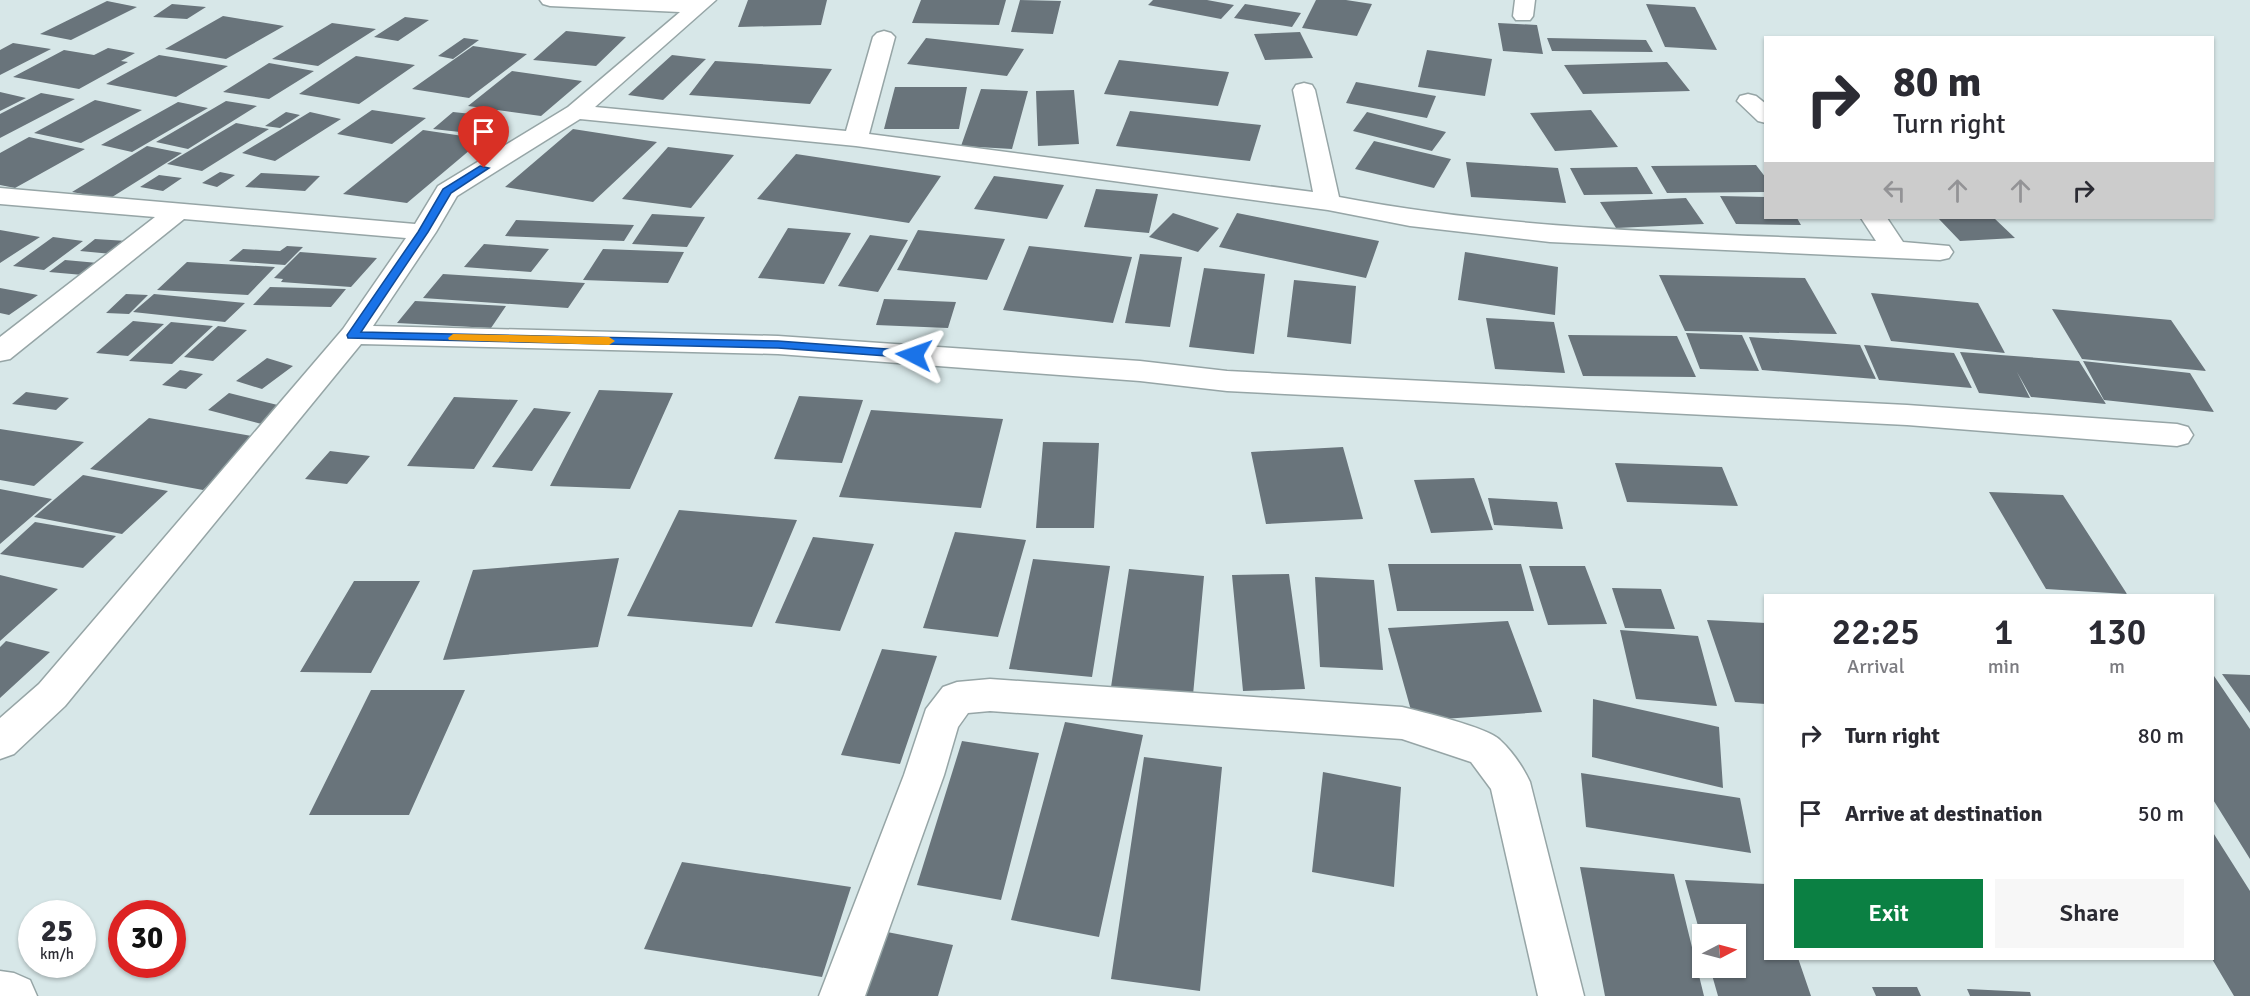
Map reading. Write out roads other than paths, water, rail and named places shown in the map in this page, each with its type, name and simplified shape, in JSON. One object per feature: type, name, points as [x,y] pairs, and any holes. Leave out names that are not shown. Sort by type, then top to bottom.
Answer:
[{"type":"street","points":[[550,0],[702,3]]},
{"type":"street","points":[[0,742],[52,695],[352,335],[423,232],[447,191],[576,112],[702,3]]},
{"type":"street","points":[[856,140],[884,37]]},
{"type":"street","points":[[1304,90],[1328,202]]},
{"type":"street","points":[[1748,101],[1764,114]]},
{"type":"street","points":[[576,112],[856,140],[1328,202],[1410,218],[1550,234],[1940,252]]},
{"type":"street","points":[[0,196],[423,232]]},
{"type":"street","points":[[0,352],[179,212]]},
{"type":"street","points":[[1875,219],[1894,249]]},
{"type":"street","points":[[352,335],[778,345],[1140,371],[1227,381],[1302,386],[1907,415],[2177,435]]},
{"type":"street","points":[[842,996],[924,775],[940,721],[957,698],[990,695],[1402,723],[1455,738],[1485,750],[1510,782],[1562,996]]},
{"type":"street","points":[[0,993],[14,996]]}]
